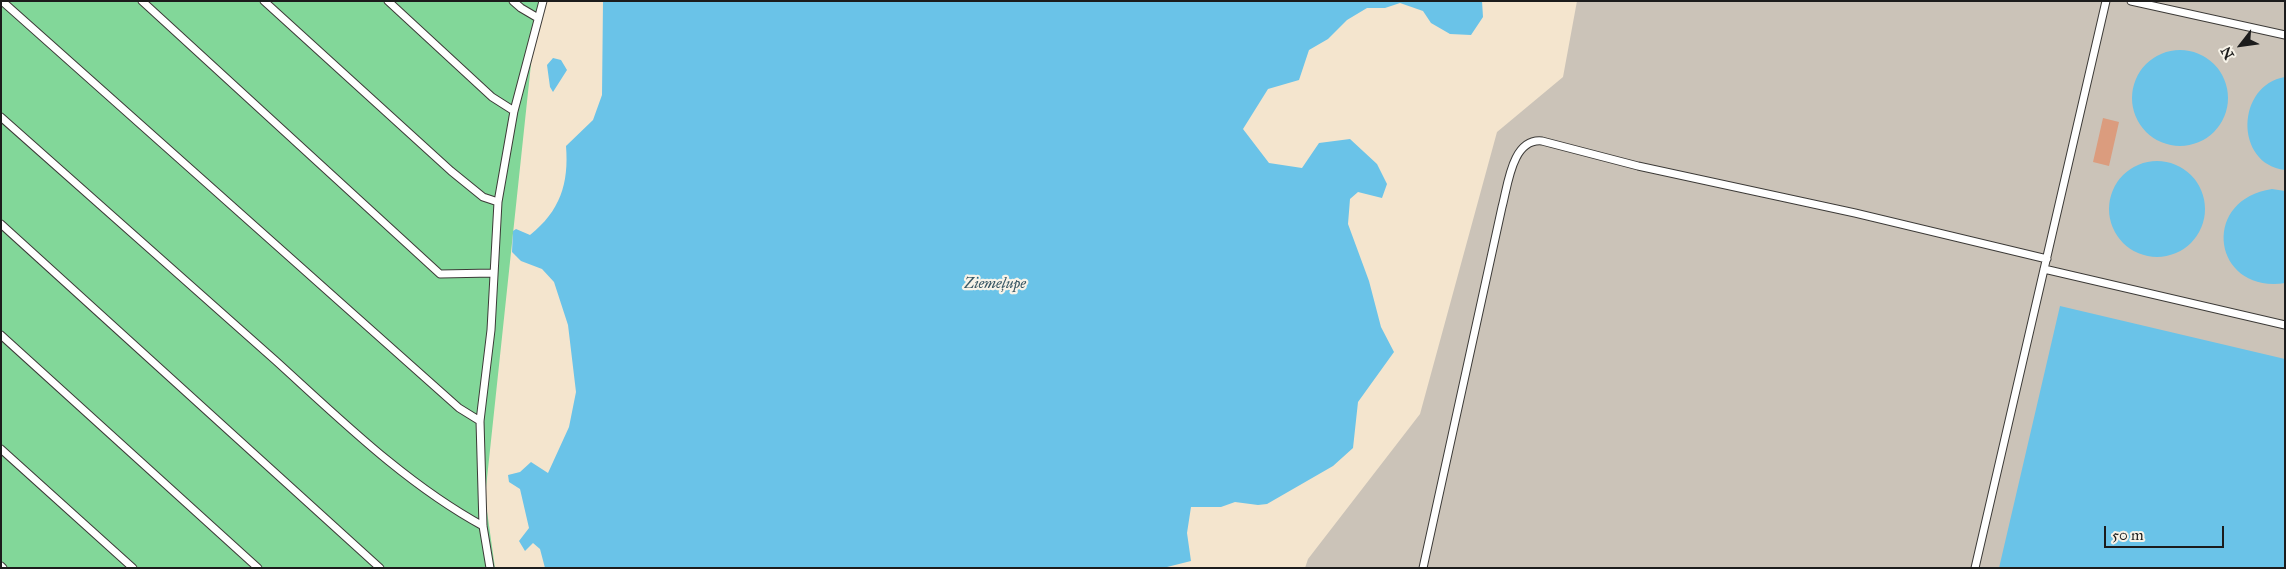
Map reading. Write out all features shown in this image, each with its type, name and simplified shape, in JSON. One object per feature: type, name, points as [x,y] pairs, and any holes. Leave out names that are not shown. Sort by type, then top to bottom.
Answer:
[{"type":"lane","points":[[2,1],[459,408],[480,422]]},
{"type":"lane","points":[[142,1],[440,274],[494,272]]},
{"type":"lane","points":[[264,1],[451,171],[483,197],[498,202]]},
{"type":"lane","points":[[388,1],[492,97],[514,111]]},
{"type":"lane","points":[[513,1],[538,18]]},
{"type":"lane","points":[[490,568],[483,526],[480,422],[491,330],[498,202],[514,111],[543,1]]},
{"type":"lane","points":[[1975,568],[2106,1]]},
{"type":"lane","points":[[2131,1],[2285,35]]},
{"type":"lane","points":[[1,117],[422,489],[450,508],[483,526]]},
{"type":"lane","points":[[1423,568],[1502,206],[1519,154],[1528,143],[1534,140],[1638,166],[1855,213],[2047,259]]},
{"type":"lane","points":[[1,224],[380,568]]},
{"type":"lane","points":[[2044,269],[2285,325]]},
{"type":"lane","points":[[1,336],[258,568]]},
{"type":"lane","points":[[1,449],[133,568]]},
{"type":"shaded area","points":[[1577,1],[2285,1],[2285,568],[1305,568],[1308,559],[1420,414],[1497,132],[1563,77]]},
{"type":"green space","points":[[1,1],[545,1],[536,17],[485,497],[495,568],[1,568]]},
{"type":"water","name":"Ziemeļupe","points":[[603,1],[1482,1],[1483,17],[1471,35],[1450,34],[1431,23],[1423,11],[1400,3],[1385,8],[1367,8],[1347,20],[1328,39],[1309,50],[1299,80],[1268,89],[1243,129],[1269,163],[1302,168],[1319,143],[1350,139],[1377,164],[1387,184],[1382,198],[1358,192],[1350,199],[1348,224],[1369,281],[1381,327],[1394,352],[1358,402],[1353,448],[1333,466],[1267,504],[1258,505],[1235,502],[1221,507],[1191,507],[1187,533],[1191,561],[1163,568],[545,568],[540,549],[533,543],[525,551],[519,541],[529,528],[520,489],[509,482],[508,475],[520,472],[531,462],[548,473],[569,427],[576,392],[568,325],[554,282],[542,269],[521,261],[512,252],[513,231],[516,229],[530,235],[549,216],[564,185],[567,160],[566,146],[593,120],[602,95]]},
{"type":"water","points":[[2180,50],[2198,54],[2214,64],[2224,80],[2228,98],[2224,116],[2214,132],[2198,142],[2180,146],[2162,142],[2146,132],[2136,116],[2132,98],[2136,80],[2146,64],[2162,54]]},
{"type":"water","points":[[553,58],[561,60],[567,70],[553,92],[550,87],[547,65]]},
{"type":"water","points":[[2285,77],[2285,170],[2268,165],[2257,154],[2250,140],[2248,124],[2250,108],[2257,94],[2269,83]]},
{"type":"water","points":[[2157,161],[2175,165],[2191,175],[2201,191],[2205,209],[2201,227],[2191,243],[2175,253],[2157,257],[2139,253],[2123,243],[2113,227],[2109,209],[2113,191],[2123,175],[2139,165]]},
{"type":"water","points":[[2272,189],[2285,191],[2285,283],[2261,283],[2242,274],[2230,261],[2224,244],[2225,226],[2233,210],[2249,197]]},
{"type":"water","points":[[2060,306],[2285,359],[2285,568],[1999,568]]},
{"type":"building","points":[[2103,118],[2119,122],[2109,166],[2093,162]]}]
